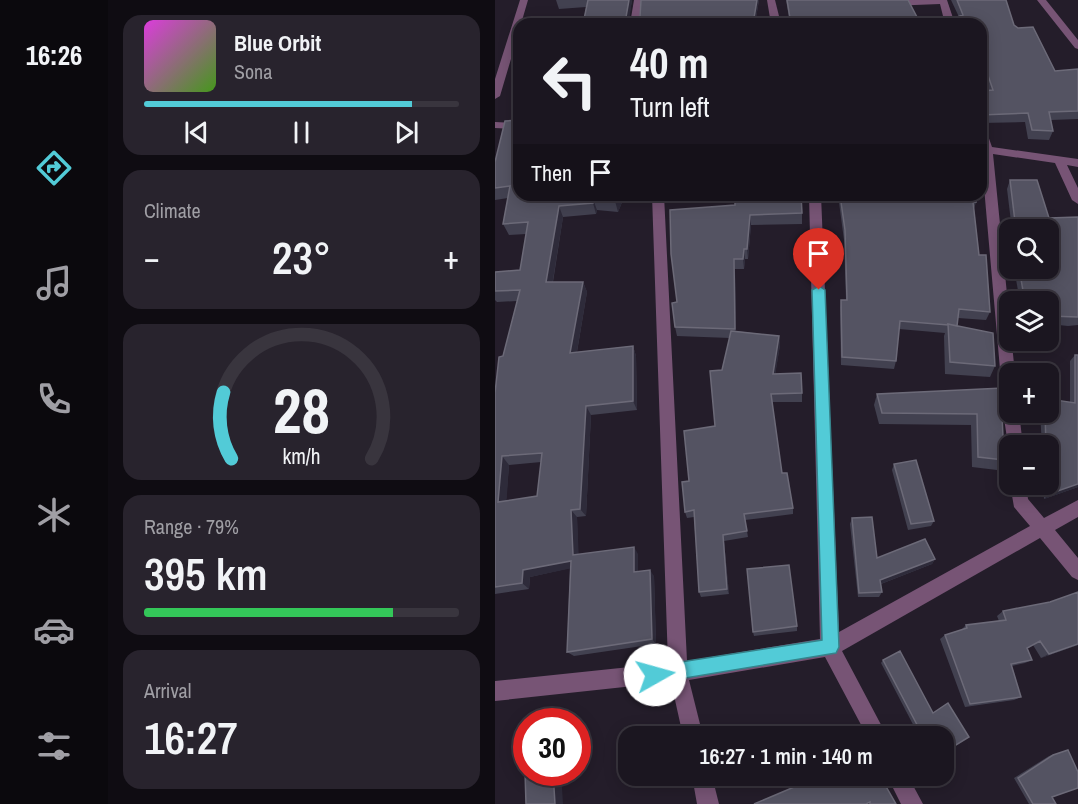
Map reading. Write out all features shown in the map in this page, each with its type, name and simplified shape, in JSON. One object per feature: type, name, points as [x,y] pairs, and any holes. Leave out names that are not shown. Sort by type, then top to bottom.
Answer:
[{"type":"street","points":[[519,18],[524,0]]},
{"type":"street","points":[[636,18],[638,0]]},
{"type":"street","points":[[771,0],[775,18]]},
{"type":"street","points":[[1041,0],[1078,46]]},
{"type":"street","points":[[874,3],[943,1],[948,18]]},
{"type":"street","points":[[495,96],[513,36]]},
{"type":"street","points":[[495,125],[513,126]]},
{"type":"street","points":[[987,149],[1078,164]]},
{"type":"street","points":[[1059,160],[1078,200]]},
{"type":"street","points":[[987,178],[1006,363]]},
{"type":"street","points":[[657,201],[678,672],[691,726]]},
{"type":"street","points":[[815,201],[830,647],[872,726]]},
{"type":"street","points":[[1019,495],[1020,502],[1078,571]]},
{"type":"street","points":[[495,692],[678,672],[830,647],[1078,508]]},
{"type":"street","points":[[704,786],[708,804]]},
{"type":"street","points":[[902,786],[912,804]]},
{"type":"building","points":[[588,0],[629,0],[626,17],[640,17],[641,0],[757,0],[754,18],[584,18]]},
{"type":"building","points":[[787,0],[908,0],[917,17],[957,17],[963,15],[957,0],[1006,0],[1014,25],[1018,28],[1033,27],[1055,71],[1078,69],[1078,111],[1049,112],[1053,131],[1032,130],[1028,113],[987,115],[987,90],[993,90],[987,72],[987,18],[790,18]]},
{"type":"building","points":[[513,120],[513,201],[593,201],[593,203],[559,206],[546,282],[583,282],[570,353],[633,346],[633,401],[586,406],[580,509],[571,510],[573,555],[634,547],[634,572],[650,570],[652,639],[567,652],[571,561],[523,570],[522,583],[495,587],[495,393],[499,357],[503,356],[520,290],[495,291],[495,272],[520,270],[528,222],[503,224],[510,186],[495,188],[495,162],[505,121]],"holes":[[[542,453],[537,496],[498,502],[502,456]]]},
{"type":"building","points":[[1010,180],[1037,180],[1049,218],[1078,217],[1078,317],[1059,316],[1059,291],[1023,291],[1021,279],[1059,279],[1059,219],[1015,219]]},
{"type":"building","points":[[735,201],[801,201],[802,213],[750,215],[747,249],[744,249],[743,259],[734,259],[735,329],[675,327],[672,303],[677,302],[671,254],[670,210],[735,205]]},
{"type":"building","points":[[841,201],[976,201],[973,202],[979,255],[986,255],[990,312],[959,309],[957,326],[900,321],[896,361],[842,357],[841,300],[847,300],[845,230]]},
{"type":"building","points":[[948,324],[993,333],[995,366],[950,362]]},
{"type":"building","points":[[731,331],[779,336],[773,374],[801,373],[802,393],[771,394],[782,473],[787,473],[793,508],[744,514],[747,531],[723,535],[727,589],[699,592],[694,510],[685,512],[682,482],[689,481],[684,431],[715,426],[710,371],[722,370]]},
{"type":"building","points":[[1075,355],[1078,355],[1078,484],[1059,491],[1059,435],[1046,435],[1045,423],[1059,423],[1059,401],[1075,403]]},
{"type":"building","points":[[999,388],[999,423],[1002,423],[1003,435],[999,435],[999,459],[978,457],[977,414],[882,413],[877,394]]},
{"type":"building","points":[[916,460],[934,521],[911,524],[894,464]]},
{"type":"building","points":[[872,517],[877,558],[925,539],[935,559],[880,580],[882,592],[859,593],[852,518]]},
{"type":"building","points":[[789,565],[797,626],[753,632],[747,569]]},
{"type":"building","points":[[1078,592],[1078,644],[1049,654],[1040,641],[1027,648],[1032,660],[1011,664],[1021,697],[970,704],[945,635],[967,628],[966,625],[1006,620],[1003,611],[1050,602]]},
{"type":"building","points":[[900,651],[933,713],[948,703],[969,737],[954,746],[954,726],[918,726],[883,660]]},
{"type":"building","points":[[1068,750],[1078,772],[1078,788],[1052,797],[1056,804],[1033,804],[1018,778],[1053,755]]},
{"type":"building","points":[[525,786],[554,786],[555,804],[526,804]]},
{"type":"building","points":[[796,786],[886,786],[896,804],[870,804],[870,802],[866,804],[754,804]]},
{"type":"route","points":[[655,675],[830,647],[819,290]]}]
